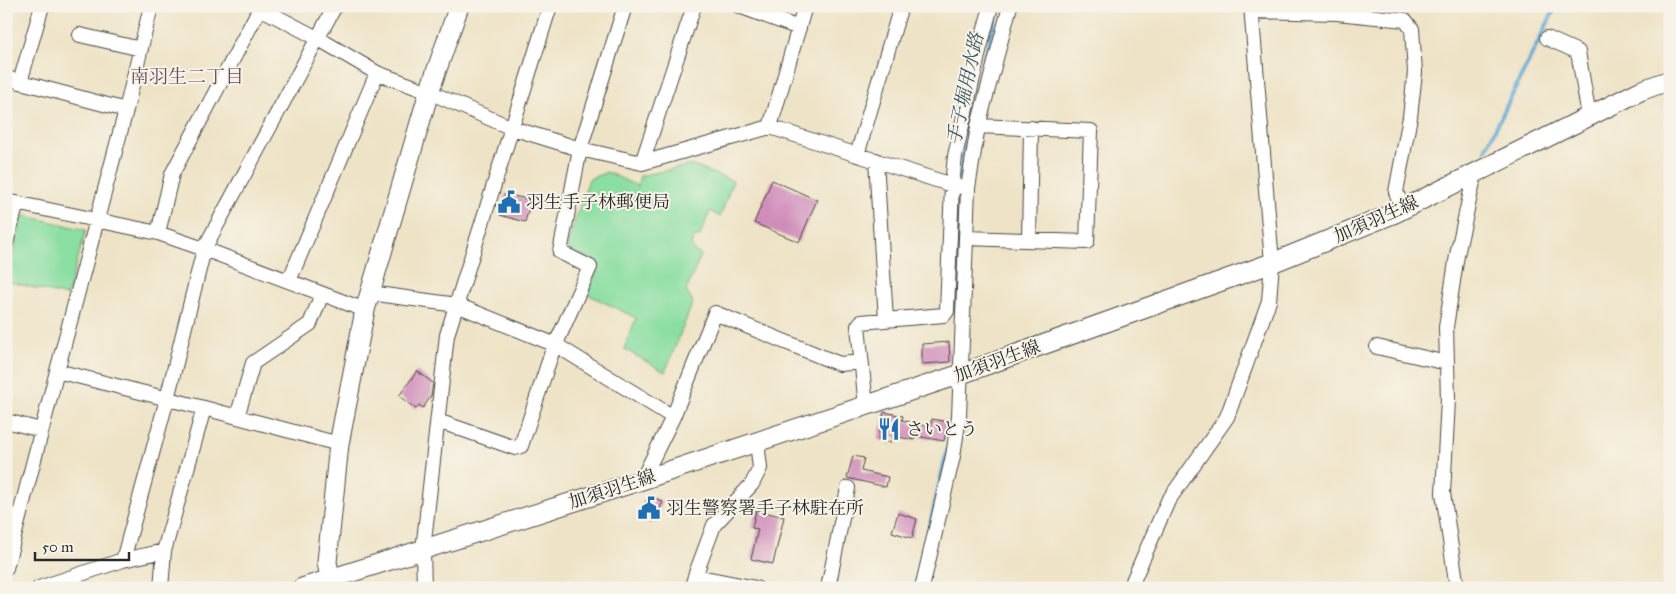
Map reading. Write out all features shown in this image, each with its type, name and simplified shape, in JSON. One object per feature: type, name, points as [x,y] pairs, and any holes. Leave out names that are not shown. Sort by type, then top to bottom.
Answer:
[{"type":"main road","points":[[330,578],[327,562],[339,444],[367,301],[429,92],[459,6]]},
{"type":"main road","name":"加須羽生線","points":[[302,588],[642,480],[961,374],[1272,263],[1403,209],[1640,91],[1670,80]]},
{"type":"street","points":[[42,6],[13,80],[126,110]]},
{"type":"street","points":[[6,568],[126,110],[151,6]]},
{"type":"street","points":[[123,560],[167,399],[204,249],[319,39],[335,6]]},
{"type":"street","points":[[424,588],[423,550],[447,335],[550,6]]},
{"type":"street","points":[[438,421],[515,448],[520,446],[551,355],[590,266],[560,252],[580,149],[625,6]]},
{"type":"street","points":[[642,163],[694,6]]},
{"type":"street","points":[[739,6],[799,28]]},
{"type":"street","points":[[770,128],[805,6]]},
{"type":"street","points":[[857,155],[901,6]]},
{"type":"street","points":[[868,405],[865,397],[861,362],[858,326],[861,322],[944,315],[947,311],[952,185],[959,137],[991,6]]},
{"type":"street","points":[[922,588],[953,456],[959,417],[968,188],[978,126],[1010,6]]},
{"type":"street","points":[[158,234],[172,174],[260,8],[319,39],[377,73],[429,92],[512,128],[580,149],[642,163],[770,128],[952,185],[968,188]]},
{"type":"street","points":[[1132,588],[1133,581],[1168,501],[1226,417],[1269,301],[1272,263],[1251,8],[1337,13],[1405,20],[1412,29],[1415,72],[1410,117],[1396,192],[1403,209]]},
{"type":"street","points":[[80,35],[141,50]]},
{"type":"street","points":[[1547,38],[1578,52],[1589,116]]},
{"type":"street","points":[[289,281],[377,73]]},
{"type":"street","points":[[966,238],[1087,242],[1091,131],[978,126]]},
{"type":"street","points":[[1029,240],[1032,128]]},
{"type":"street","points":[[876,160],[886,320]]},
{"type":"street","points":[[1457,588],[1443,493],[1448,400],[1446,327],[1457,255],[1475,173]]},
{"type":"street","points":[[6,244],[12,202],[158,234],[204,249],[322,294],[367,301],[457,305],[556,346],[673,417]]},
{"type":"street","points":[[237,417],[253,362],[310,324],[322,294]]},
{"type":"street","points":[[642,480],[673,417],[715,312],[840,364],[861,362]]},
{"type":"street","points":[[1377,347],[1447,363]]},
{"type":"street","points":[[57,371],[339,444]]},
{"type":"street","points":[[161,588],[164,551],[204,408]]},
{"type":"street","points":[[6,421],[41,430]]},
{"type":"street","points":[[756,588],[694,582],[714,525],[752,484],[760,468],[757,442]]},
{"type":"street","points":[[828,588],[848,488]]},
{"type":"street","points":[[39,588],[123,560],[164,551]]},
{"type":"green space","points":[[691,165],[733,181],[720,217],[710,211],[700,236],[694,238],[691,245],[694,251],[701,255],[686,291],[693,302],[665,372],[624,349],[636,318],[587,294],[600,265],[569,249],[567,245],[589,179],[607,172],[637,186],[640,176]]},
{"type":"green space","points":[[23,215],[86,230],[67,296],[6,281]]},
{"type":"building","points":[[772,180],[817,200],[799,242],[754,223]]},
{"type":"building","points":[[505,194],[531,200],[525,222],[500,215]]},
{"type":"building","points":[[949,342],[950,362],[922,364],[922,344]]},
{"type":"building","points":[[417,371],[433,383],[431,396],[423,408],[419,405],[416,409],[399,396]]},
{"type":"building","points":[[884,412],[903,416],[902,420],[930,427],[932,419],[948,422],[944,441],[916,436],[914,440],[893,436],[891,443],[878,440]]},
{"type":"building","points":[[853,456],[864,458],[861,471],[888,477],[886,487],[847,478]]},
{"type":"building","points":[[649,495],[663,502],[653,522],[639,515]]},
{"type":"building","points":[[756,510],[784,517],[773,564],[751,559],[758,529],[752,528]]},
{"type":"building","points":[[898,513],[917,519],[912,538],[892,532]]},
{"type":"waterway","name":"手子堀用水路","points":[[983,64],[999,6]]},
{"type":"waterway","points":[[1485,150],[1556,6]]},
{"type":"waterway","name":"手子堀用水路","points":[[960,178],[962,158],[981,71]]},
{"type":"waterway","name":"手子堀用水路","points":[[955,305],[960,196]]},
{"type":"waterway","name":"手子堀用水路","points":[[915,588],[948,448]]},
{"type":"place","name":"羽生手子林郵便局","points":[[509,202]]},
{"type":"place","name":"さいとう","points":[[889,429]]},
{"type":"place","name":"羽生警察署手子林駐在所","points":[[649,508]]},
{"type":"district","name":"南羽生二丁目","points":[[187,76]]}]
